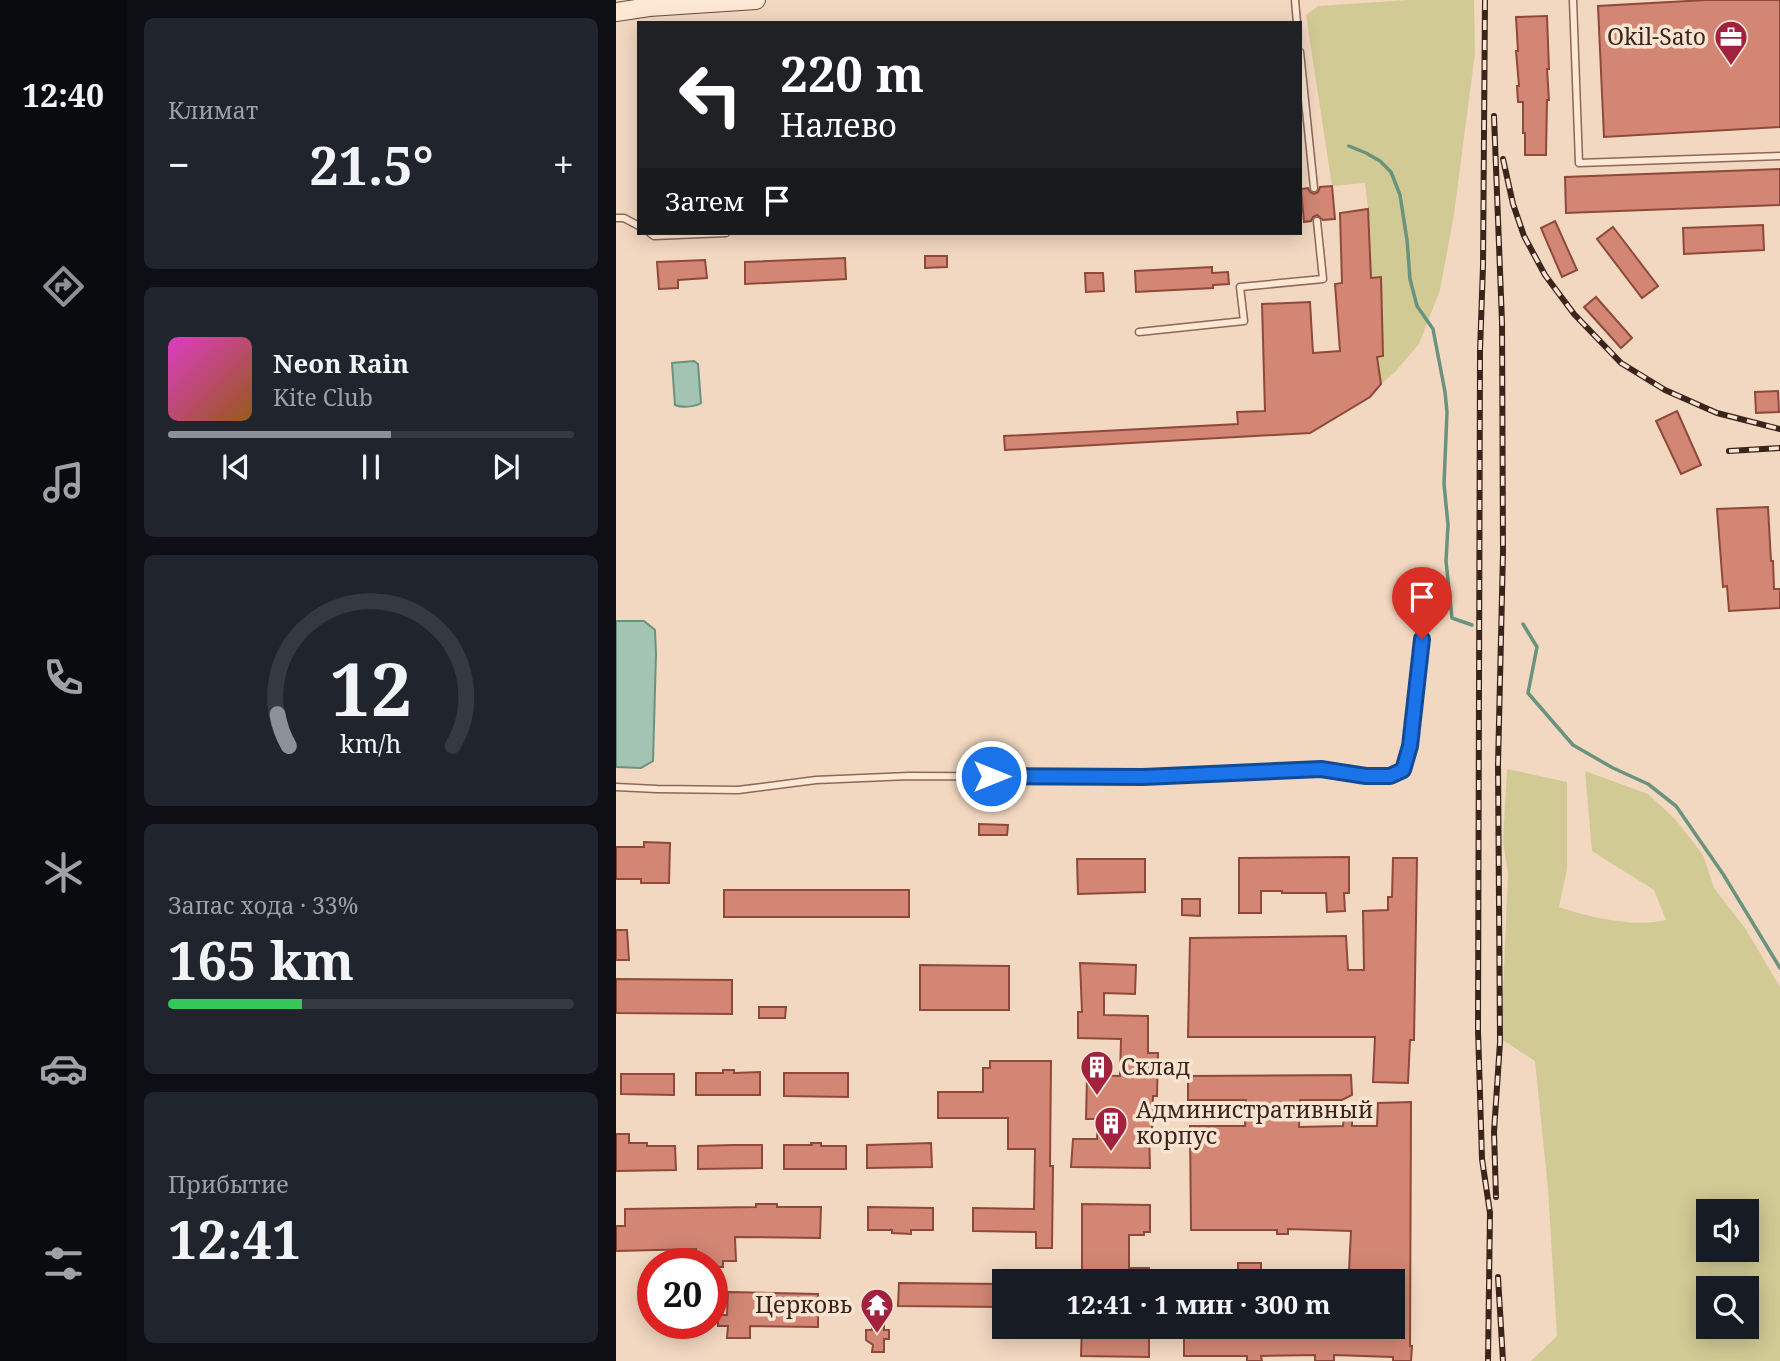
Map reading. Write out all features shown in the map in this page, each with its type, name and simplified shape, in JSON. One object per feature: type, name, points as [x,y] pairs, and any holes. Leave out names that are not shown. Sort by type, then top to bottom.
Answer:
[{"type":"street","points":[[616,12],[649,7],[755,0]]},
{"type":"lane","points":[[1295,0],[1297,21]]},
{"type":"lane","points":[[1573,0],[1579,163],[1780,156]]},
{"type":"lane","points":[[1302,71],[1314,188]]},
{"type":"lane","points":[[616,218],[624,218],[637,225]]},
{"type":"lane","points":[[1139,332],[1244,321],[1240,287],[1323,279],[1317,220]]},
{"type":"lane","points":[[653,235],[678,235]]},
{"type":"lane","points":[[616,787],[738,790],[816,780],[909,776],[1143,777],[1321,769],[1366,776],[1390,776],[1403,770],[1410,746],[1422,639]]},
{"type":"shaded area","points":[[1408,0],[1474,0],[1475,53],[1454,214],[1440,290],[1419,344],[1381,384],[1377,357],[1382,355],[1381,277],[1371,278],[1365,183],[1332,186],[1306,15],[1318,6]]},
{"type":"shaded area","points":[[694,361],[698,364],[701,403],[688,407],[675,405],[672,363]]},
{"type":"shaded area","points":[[616,621],[644,621],[655,630],[653,761],[641,768],[616,767]]},
{"type":"shaded area","points":[[1507,769],[1567,782],[1567,869],[1559,907],[1598,918],[1627,922],[1666,920],[1654,890],[1592,851],[1585,771],[1648,794],[1675,819],[1703,855],[1714,888],[1745,928],[1780,987],[1780,1361],[1531,1361],[1557,1336],[1548,1189],[1535,1061],[1501,1039],[1508,873],[1503,841]]},
{"type":"building","points":[[1706,0],[1780,0],[1780,127],[1604,137],[1598,6]]},
{"type":"building","points":[[1547,16],[1549,100],[1546,155],[1525,155],[1523,102],[1518,102],[1516,17]]},
{"type":"building","points":[[1780,169],[1780,205],[1566,213],[1565,177]]},
{"type":"building","points":[[1332,186],[1335,219],[1323,220],[1317,215],[1311,221],[1304,222],[1302,189],[1308,188],[1314,194],[1320,187]]},
{"type":"building","points":[[1368,209],[1371,278],[1381,277],[1383,356],[1377,357],[1381,384],[1370,397],[1310,433],[1005,450],[1004,436],[1238,424],[1237,412],[1265,411],[1262,304],[1310,302],[1313,353],[1340,351],[1335,284],[1342,283],[1340,213]]},
{"type":"building","points":[[1555,221],[1577,270],[1562,277],[1541,228]]},
{"type":"building","points":[[1763,225],[1764,250],[1684,254],[1683,228]]},
{"type":"building","points":[[1613,227],[1658,286],[1642,298],[1597,239]]},
{"type":"building","points":[[925,256],[947,256],[947,267],[925,268]]},
{"type":"building","points":[[845,258],[846,279],[745,284],[745,262]]},
{"type":"building","points":[[705,260],[707,278],[678,280],[678,288],[659,289],[657,262]]},
{"type":"building","points":[[1212,267],[1212,273],[1228,272],[1229,284],[1213,285],[1213,288],[1136,292],[1135,271]]},
{"type":"building","points":[[1085,273],[1103,273],[1104,291],[1086,292]]},
{"type":"building","points":[[1596,297],[1632,338],[1621,348],[1584,307]]},
{"type":"building","points":[[1778,391],[1779,412],[1756,413],[1755,392]]},
{"type":"building","points":[[1677,411],[1701,465],[1681,474],[1656,421]]},
{"type":"building","points":[[1768,507],[1774,589],[1780,589],[1780,608],[1729,611],[1727,586],[1723,587],[1717,509]]},
{"type":"building","points":[[979,824],[1008,825],[1007,835],[979,835]]},
{"type":"building","points":[[644,842],[670,843],[669,883],[641,883],[641,879],[616,879],[616,847],[644,847]]},
{"type":"building","points":[[1349,857],[1349,893],[1344,893],[1345,911],[1327,912],[1326,893],[1261,891],[1261,913],[1239,913],[1239,858]]},
{"type":"building","points":[[1393,858],[1417,858],[1414,1040],[1410,1040],[1408,1083],[1373,1082],[1375,1037],[1188,1037],[1190,938],[1346,936],[1348,970],[1364,970],[1363,911],[1388,910],[1388,897],[1392,897]]},
{"type":"building","points":[[1077,859],[1145,859],[1145,892],[1078,894]]},
{"type":"building","points":[[724,890],[909,890],[909,917],[724,917]]},
{"type":"building","points":[[1182,899],[1200,899],[1200,916],[1182,915]]},
{"type":"building","points":[[616,930],[627,930],[629,960],[616,960]]},
{"type":"building","points":[[1080,963],[1136,965],[1135,994],[1104,993],[1104,1015],[1148,1016],[1148,1053],[1158,1053],[1157,1096],[1153,1096],[1152,1130],[1149,1130],[1150,1168],[1071,1167],[1073,1139],[1097,1139],[1098,1119],[1086,1119],[1087,1075],[1120,1076],[1121,1039],[1078,1038],[1078,1012],[1082,1012]]},
{"type":"building","points":[[920,965],[1009,966],[1009,1010],[920,1010]]},
{"type":"building","points":[[616,979],[732,980],[732,1014],[616,1013]]},
{"type":"building","points":[[759,1007],[786,1007],[785,1018],[759,1018]]},
{"type":"building","points":[[990,1061],[1051,1061],[1052,1248],[1036,1248],[1036,1232],[973,1231],[973,1208],[1034,1209],[1035,1149],[1008,1149],[1008,1118],[938,1118],[938,1092],[983,1092],[983,1068],[990,1068]]},
{"type":"building","points":[[723,1070],[734,1070],[734,1073],[760,1072],[760,1095],[696,1095],[696,1073],[723,1073]]},
{"type":"building","points":[[784,1073],[848,1073],[848,1097],[784,1096]]},
{"type":"building","points":[[621,1074],[674,1074],[674,1095],[621,1094]]},
{"type":"building","points":[[1351,1075],[1352,1095],[1342,1100],[1300,1100],[1299,1127],[1343,1126],[1345,1106],[1352,1106],[1352,1126],[1377,1126],[1378,1103],[1411,1102],[1411,1361],[1393,1361],[1393,1357],[1334,1355],[1334,1361],[1315,1361],[1315,1355],[1261,1356],[1262,1361],[1247,1361],[1247,1356],[1184,1356],[1184,1339],[1405,1339],[1405,1269],[1349,1269],[1351,1231],[1288,1229],[1288,1234],[1277,1234],[1277,1230],[1191,1230],[1190,1126],[1245,1126],[1246,1100],[1188,1100],[1188,1076]]},
{"type":"building","points":[[616,1134],[629,1134],[629,1143],[675,1146],[676,1170],[616,1171]]},
{"type":"building","points":[[811,1143],[821,1143],[821,1146],[846,1146],[846,1169],[784,1169],[784,1145],[812,1145]]},
{"type":"building","points":[[931,1143],[932,1167],[867,1168],[867,1145]]},
{"type":"building","points":[[762,1145],[762,1168],[698,1169],[698,1146]]},
{"type":"building","points":[[756,1204],[777,1204],[777,1207],[821,1207],[820,1238],[735,1237],[736,1261],[728,1261],[728,1248],[637,1248],[637,1250],[616,1251],[616,1226],[625,1226],[625,1209],[756,1207]]},
{"type":"building","points":[[1082,1204],[1150,1205],[1150,1232],[1144,1232],[1144,1235],[1129,1235],[1129,1268],[1149,1269],[1082,1269]]},
{"type":"building","points":[[868,1207],[933,1208],[933,1230],[911,1230],[911,1234],[892,1233],[892,1230],[868,1230]]},
{"type":"building","points":[[1238,1263],[1261,1263],[1261,1269],[1238,1269]]},
{"type":"building","points":[[899,1283],[992,1284],[992,1307],[898,1306]]},
{"type":"building","points":[[728,1292],[818,1294],[818,1327],[750,1326],[750,1338],[728,1338]]},
{"type":"building","name":"Церковь","points":[[872,1309],[884,1319],[884,1330],[889,1330],[889,1339],[884,1339],[884,1352],[872,1352],[873,1345],[866,1340],[866,1330],[872,1330]]},
{"type":"building","points":[[1082,1339],[1149,1339],[1149,1357],[1081,1356]]},
{"type":"waterway","points":[[1349,146],[1380,161],[1391,172],[1400,195],[1410,279],[1417,306],[1433,329],[1445,392],[1447,412],[1444,484],[1448,525],[1446,561],[1452,618],[1472,625]]},
{"type":"waterway","points":[[1523,624],[1537,647],[1528,693],[1573,745],[1648,784],[1676,806],[1723,874],[1780,968]]},
{"type":"railway","points":[[1485,0],[1480,351],[1478,1030],[1482,1159],[1490,1213],[1488,1361]]},
{"type":"railway","points":[[1494,116],[1502,322],[1503,552],[1498,765],[1500,1042],[1494,1132],[1496,1197]]},
{"type":"railway","points":[[1503,159],[1513,204],[1524,236],[1545,275],[1574,314],[1621,363],[1665,390],[1717,413],[1780,429]]},
{"type":"railway","points":[[1729,451],[1780,448]]},
{"type":"railway","points":[[1498,1277],[1503,1361]]},
{"type":"place","name":"Okil-Sato","points":[[1731,67]]},
{"type":"place","name":"Склад","points":[[1097,1097]]},
{"type":"place","name":"Административный корпус","points":[[1111,1153]]},
{"type":"place","name":"Церковь","points":[[877,1335]]},
{"type":"route","points":[[991,776],[1143,777],[1321,769],[1366,776],[1390,776],[1403,770],[1410,746],[1422,639]]}]
